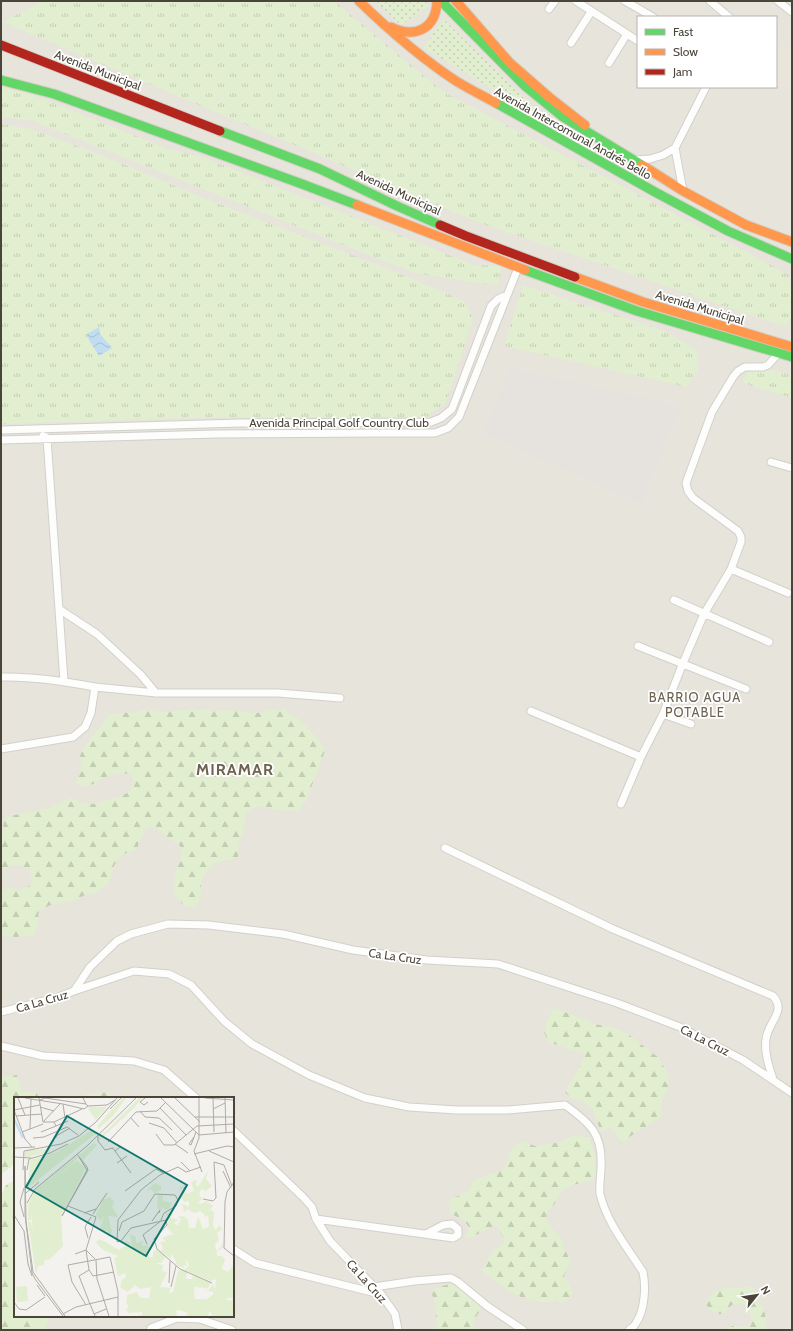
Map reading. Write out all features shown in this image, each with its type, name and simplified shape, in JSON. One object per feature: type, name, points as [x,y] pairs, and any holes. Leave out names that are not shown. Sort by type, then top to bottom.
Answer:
[{"type":"main road","name":"Avenida Intercomunal Andrés Bello","points":[[359,1],[422,56],[456,80],[655,192],[728,231],[792,260]]},
{"type":"main road","points":[[377,18],[404,32],[416,31],[431,24],[437,1]]},
{"type":"main road","points":[[441,1],[525,86],[563,117],[625,154]]},
{"type":"main road","name":"Avenida Intercomunal Andrés Bello","points":[[456,1],[510,63],[525,77],[560,106],[625,154],[683,191],[746,225],[792,242]]},
{"type":"main road","name":"Avenida Municipal","points":[[1,45],[313,166],[397,206],[466,236],[643,302],[790,345]]},
{"type":"main road","name":"Avenida Municipal","points":[[1,80],[54,94],[136,123],[302,184],[518,268],[637,311],[792,357]]},
{"type":"street","points":[[549,9],[555,1]]},
{"type":"street","points":[[576,1],[637,40]]},
{"type":"street","points":[[625,1],[651,16]]},
{"type":"street","points":[[710,1],[728,16]]},
{"type":"street","points":[[778,1],[792,12]]},
{"type":"street","points":[[571,43],[591,12]]},
{"type":"street","points":[[609,63],[627,34]]},
{"type":"street","points":[[634,160],[650,159],[663,155],[675,148],[705,88]]},
{"type":"street","points":[[675,148],[683,191]]},
{"type":"street","points":[[507,295],[518,268]]},
{"type":"street","name":"Avenida Principal Golf Country Club","points":[[1,430],[240,423],[431,422],[442,418],[452,408],[491,306],[498,299],[507,295]]},
{"type":"street","name":"Avenida Principal Golf Country Club","points":[[1,440],[224,434],[435,433],[448,428],[459,417],[507,295]]},
{"type":"street","points":[[621,804],[641,757],[663,714],[704,614],[731,569],[741,542],[741,536],[738,531],[693,498],[688,491],[686,483],[712,412],[733,377],[738,371],[745,367],[763,367],[768,365],[779,353]]},
{"type":"street","points":[[33,430],[47,438],[64,681]]},
{"type":"street","points":[[771,462],[792,468]]},
{"type":"street","points":[[731,569],[788,593]]},
{"type":"street","points":[[674,600],[769,642]]},
{"type":"street","points":[[59,609],[97,634],[141,675],[156,693]]},
{"type":"street","points":[[638,646],[746,689]]},
{"type":"street","points":[[1,677],[21,677],[64,681],[95,687],[156,693],[278,693],[340,698]]},
{"type":"street","points":[[1,749],[73,738],[85,727],[91,713],[95,687]]},
{"type":"street","points":[[531,711],[641,757]]},
{"type":"street","points":[[663,714],[691,724]]},
{"type":"street","points":[[445,848],[613,929],[773,996],[778,1002],[779,1007],[766,1038],[766,1055],[773,1079]]},
{"type":"street","name":"Ca La Cruz","points":[[1,1012],[56,998],[74,991],[90,967],[117,941],[131,934],[168,924],[209,925],[283,934],[354,950],[427,960],[498,964],[616,1003],[680,1027],[743,1060],[792,1093]]},
{"type":"street","points":[[74,991],[134,971],[169,974],[191,984],[224,1022],[252,1044],[309,1075],[365,1098],[409,1107],[457,1110],[508,1110],[565,1105],[591,1126],[600,1145],[600,1193],[609,1218],[643,1272],[645,1280],[645,1293],[641,1311],[636,1323],[630,1330]]},
{"type":"street","points":[[1,1046],[43,1056],[134,1061],[164,1070],[195,1097]]},
{"type":"street","name":"Ca La Cruz","points":[[234,1131],[312,1207],[316,1219],[330,1241],[381,1294],[395,1314],[398,1330]]},
{"type":"street","points":[[316,1219],[426,1234]]},
{"type":"street","points":[[234,1250],[255,1263],[381,1294]]},
{"type":"street","points":[[374,1287],[414,1281],[451,1278],[487,1306],[523,1330]]},
{"type":"street","points":[[150,1330],[151,1328],[177,1318],[200,1319],[232,1330]]},
{"type":"shaded area","points":[[1,1],[792,1],[792,1330],[37,1330],[41,1317],[234,1317],[234,1097],[14,1097],[14,1100],[1,1122]]},
{"type":"shaded area","points":[[792,35],[792,91],[777,84],[777,52]]},
{"type":"shaded area","points":[[511,368],[676,405],[680,411],[641,504],[482,433]]},
{"type":"green space","points":[[44,1],[334,1],[442,91],[788,274],[792,290],[792,315],[786,327],[480,223],[2,22]]},
{"type":"green space","points":[[375,1],[425,1],[429,6],[401,25]]},
{"type":"green space","points":[[443,19],[555,127],[424,48]]},
{"type":"green space","points":[[1,88],[30,94],[169,149],[205,158],[474,265],[501,266],[498,286],[414,273],[33,121],[1,117]]},
{"type":"green space","points":[[1,124],[30,129],[99,154],[194,194],[388,269],[465,302],[473,318],[446,403],[426,417],[188,418],[1,424]]},
{"type":"green space","points":[[523,285],[662,330],[696,349],[698,369],[687,387],[504,346]]},
{"type":"green space","points":[[750,364],[792,375],[792,398],[743,383]]},
{"type":"green space","points":[[192,709],[219,711],[232,710],[252,713],[258,713],[271,709],[284,710],[300,720],[318,739],[325,751],[306,801],[298,811],[258,807],[246,813],[243,832],[238,845],[238,857],[232,860],[217,862],[209,869],[202,879],[199,902],[193,908],[180,902],[174,889],[174,879],[181,854],[180,846],[158,830],[149,828],[143,833],[137,849],[124,854],[118,859],[115,863],[108,884],[101,890],[75,900],[46,907],[38,914],[39,920],[34,935],[16,937],[1,935],[1,891],[8,887],[15,889],[25,888],[33,883],[30,870],[25,867],[13,865],[1,870],[1,839],[5,817],[49,808],[70,798],[86,804],[92,804],[126,794],[132,787],[133,782],[132,775],[129,774],[110,775],[87,786],[81,786],[76,783],[81,770],[80,756],[83,749],[110,714],[137,712],[143,710],[164,712]]},
{"type":"green space","points":[[554,1008],[599,1025],[612,1027],[628,1034],[659,1058],[669,1077],[668,1088],[663,1097],[660,1118],[622,1143],[612,1129],[608,1128],[601,1132],[590,1107],[582,1101],[571,1098],[565,1092],[586,1055],[549,1042],[544,1032],[547,1021]]},
{"type":"green space","points":[[17,1075],[21,1092],[37,1092],[38,1097],[14,1097],[14,1145],[12,1149],[14,1161],[11,1167],[1,1174],[1,1077]]},
{"type":"green space","points":[[110,1092],[110,1097],[86,1097],[86,1094]]},
{"type":"green space","points":[[574,1136],[588,1137],[595,1158],[595,1175],[593,1180],[573,1185],[561,1191],[556,1202],[547,1212],[546,1219],[553,1230],[562,1239],[563,1246],[569,1258],[569,1264],[564,1276],[573,1293],[565,1302],[542,1302],[521,1297],[508,1291],[481,1270],[494,1250],[505,1241],[497,1225],[465,1240],[469,1227],[462,1219],[455,1216],[450,1210],[450,1198],[467,1192],[474,1180],[505,1169],[510,1152],[518,1143],[523,1141],[535,1146],[556,1143]]},
{"type":"green space","points":[[14,1181],[14,1317],[46,1317],[47,1324],[42,1330],[1,1330],[1,1197],[6,1185]]},
{"type":"green space","points":[[453,1282],[469,1294],[481,1309],[474,1322],[474,1327],[476,1330],[437,1330],[435,1303],[431,1291]]},
{"type":"green space","points":[[755,1287],[756,1298],[758,1303],[763,1307],[765,1316],[766,1321],[764,1330],[726,1330],[732,1326],[751,1326],[750,1313],[747,1308],[738,1303],[730,1307],[726,1313],[719,1314],[711,1310],[705,1303],[708,1297],[713,1293],[724,1289]]},
{"type":"water","points":[[99,327],[100,334],[112,348],[99,356],[86,335]]},
{"type":"traffic: fast","points":[[441,1],[525,86],[563,117],[642,165]]},
{"type":"traffic: fast","points":[[1,80],[54,94],[357,205]]},
{"type":"traffic: fast","points":[[496,103],[728,231],[792,259]]},
{"type":"traffic: fast","points":[[220,131],[320,169],[440,225]]},
{"type":"traffic: fast","points":[[525,270],[637,311],[792,357]]},
{"type":"traffic: slow","points":[[359,1],[430,63],[456,81],[496,103]]},
{"type":"traffic: slow","points":[[391,27],[408,32],[423,29],[433,19],[437,1]]},
{"type":"traffic: slow","points":[[456,1],[510,63],[549,97],[585,125]]},
{"type":"traffic: slow","points":[[642,165],[683,191],[746,225],[792,242]]},
{"type":"traffic: slow","points":[[357,205],[525,270]]},
{"type":"traffic: slow","points":[[575,277],[643,302],[792,347]]},
{"type":"traffic: jam","points":[[1,45],[220,131]]},
{"type":"traffic: jam","points":[[440,225],[575,277]]},
{"type":"district","name":"BARRIO AGUA POTABLE","points":[[695,704]]},
{"type":"district","name":"MIRAMAR","points":[[235,769]]}]
